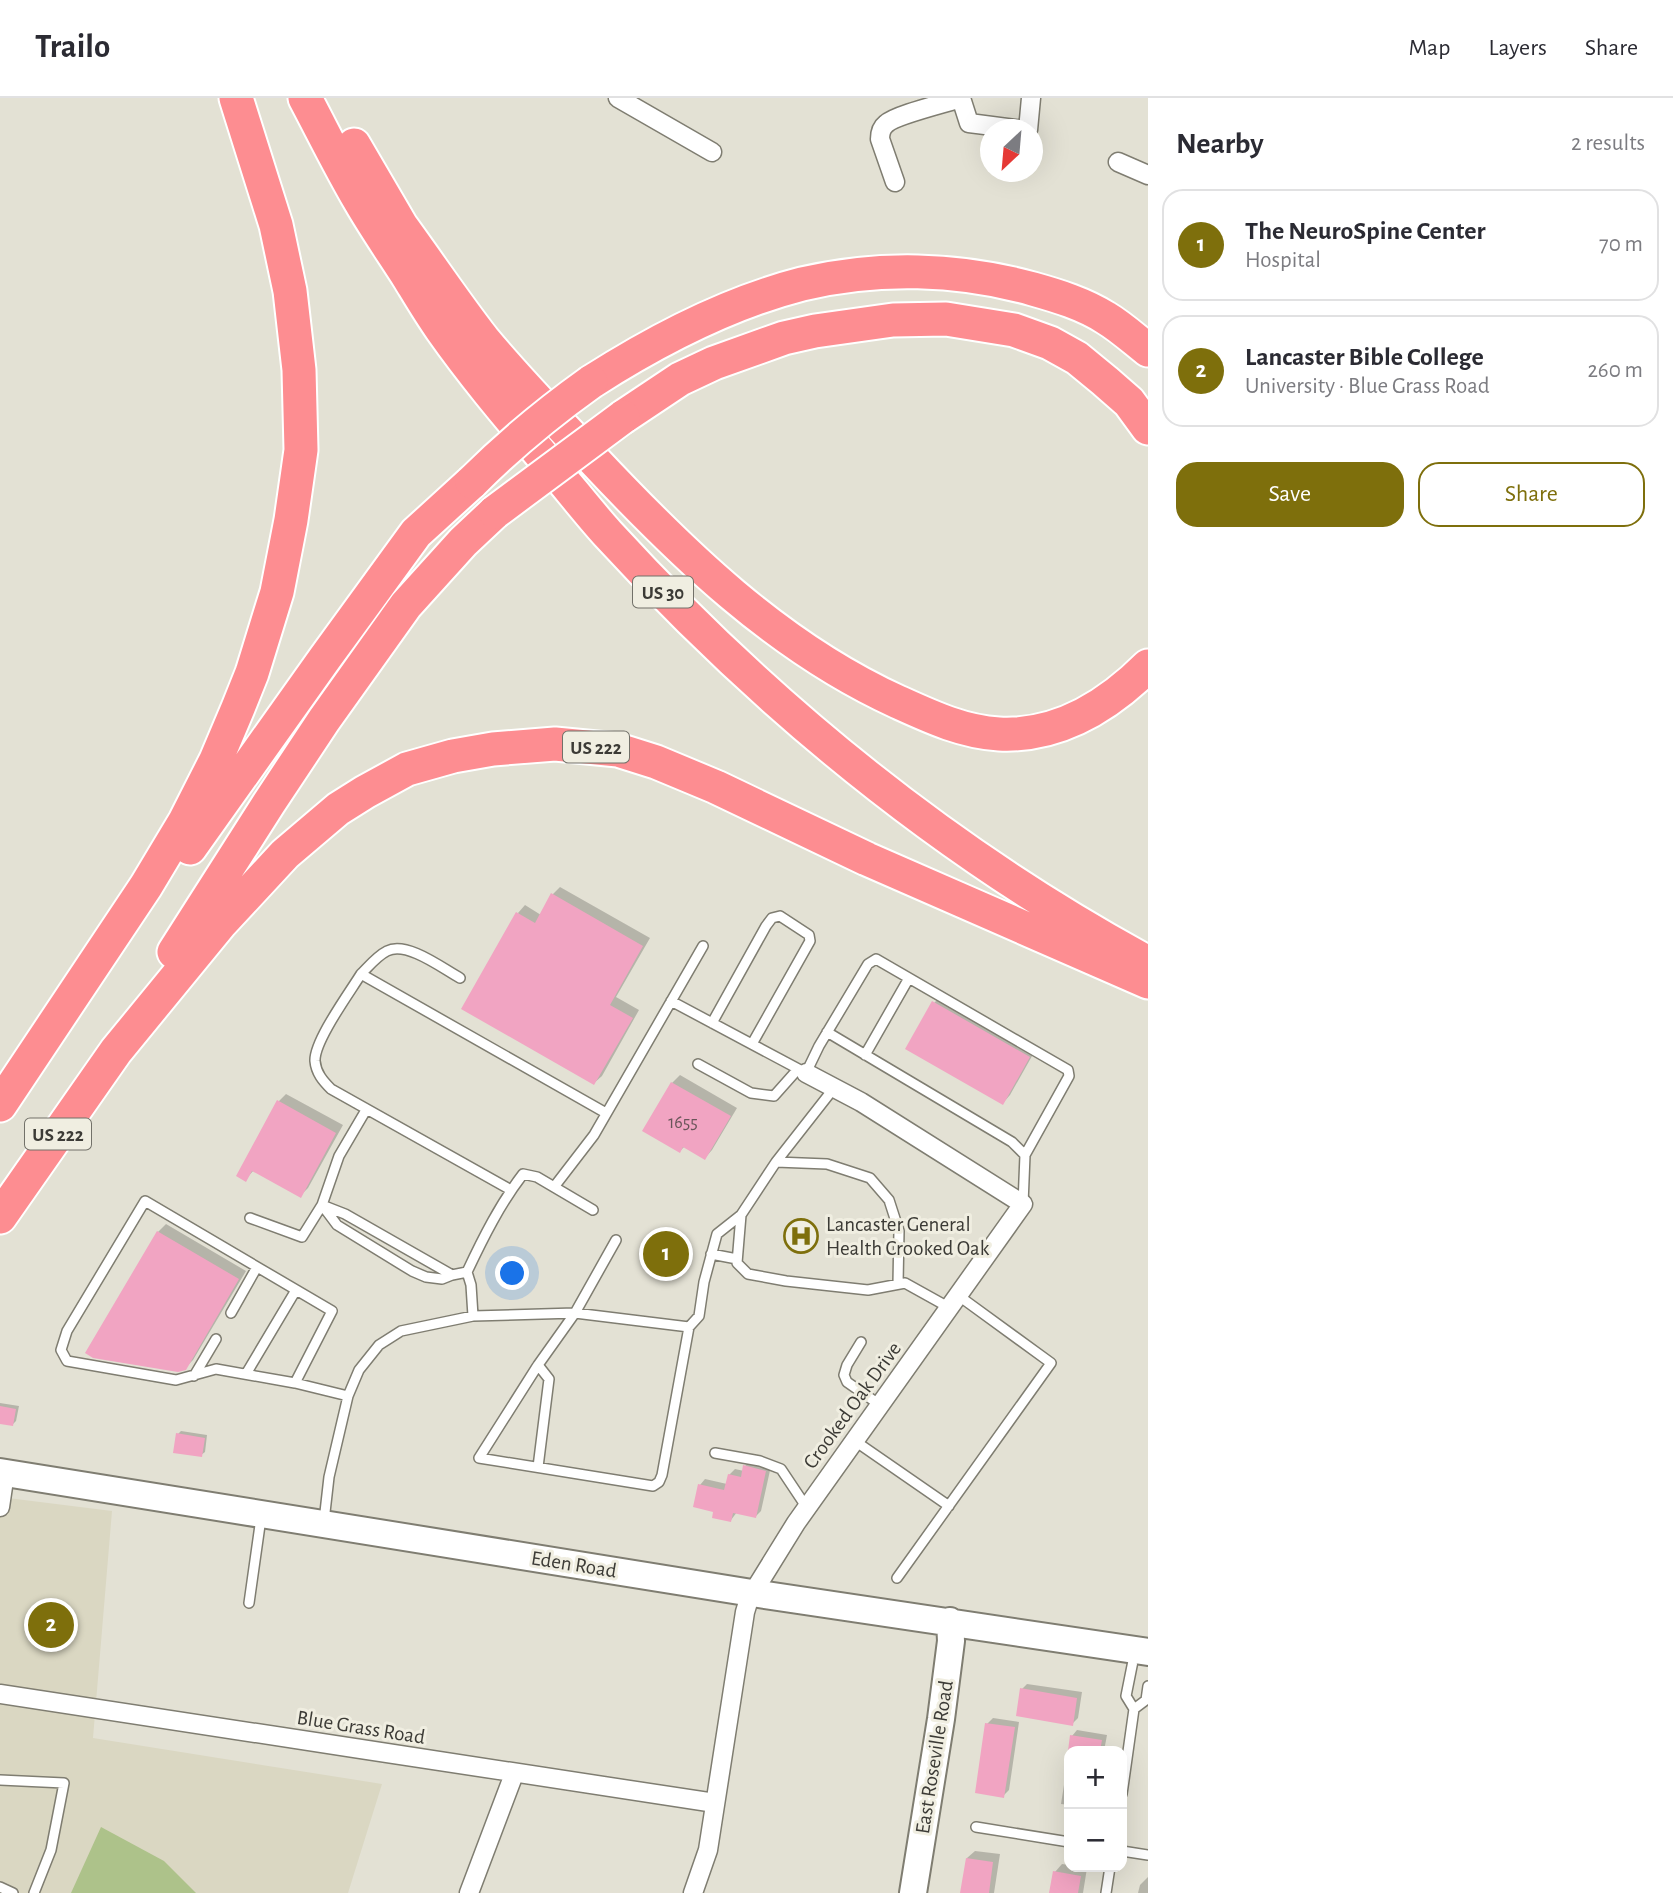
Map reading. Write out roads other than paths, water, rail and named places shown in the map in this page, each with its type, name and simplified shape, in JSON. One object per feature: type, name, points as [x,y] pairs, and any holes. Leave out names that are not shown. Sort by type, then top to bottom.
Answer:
[{"type":"highway","points":[[0,1105],[146,886],[185,821],[216,760],[243,697],[277,592],[301,450],[299,370],[290,291],[276,225],[236,98]]},
{"type":"highway","name":"US 30","points":[[305,98],[360,201],[442,329],[491,394],[642,570],[782,705],[847,759],[990,866],[1053,907],[1148,962]]},
{"type":"highway","name":"US 30","points":[[328,98],[402,228],[466,332],[547,437],[622,524],[714,616],[830,720],[948,812],[1064,889],[1148,940]]},
{"type":"highway","points":[[402,228],[482,338],[636,505],[716,581],[776,631],[848,678],[940,721],[979,732],[1020,734],[1049,729],[1083,717],[1118,694],[1148,666]]},
{"type":"highway","name":"US 222","points":[[0,1116],[416,533],[525,432],[591,382],[622,362],[686,329],[758,298],[829,279],[902,271],[977,276],[1058,296],[1106,318],[1148,350]]},
{"type":"highway","points":[[116,1051],[165,967],[269,803],[406,605],[463,542],[495,512],[623,417],[680,379],[714,363],[784,338],[815,331],[893,320],[946,319],[1014,330],[1050,343],[1077,358],[1129,401],[1148,428]]},
{"type":"highway","name":"US 222","points":[[0,1217],[116,1051],[263,876],[338,809],[408,769],[453,756],[493,748],[555,744],[618,750],[656,762],[716,787],[867,859],[1148,982]]},
{"type":"street","points":[[895,183],[880,139],[883,127],[893,119],[961,98],[970,123],[980,124]]},
{"type":"street","points":[[1028,119],[1031,98]]},
{"type":"street","points":[[629,101],[712,152]]},
{"type":"street","points":[[1118,162],[1148,175]]},
{"type":"street","points":[[802,1071],[927,1142],[1023,1204]]},
{"type":"street","name":"Crooked Oak Drive","points":[[693,1893],[708,1850],[745,1612],[752,1593],[807,1508],[1023,1204]]},
{"type":"street","points":[[0,1507],[2,1472]]},
{"type":"street","name":"Eden Road","points":[[2,1472],[752,1593],[950,1621],[1146,1653]]},
{"type":"street","name":"East Roseville Road","points":[[913,1893],[941,1719],[951,1641],[950,1621]]},
{"type":"street","name":"Blue Grass Road","points":[[0,1694],[715,1803]]},
{"type":"street","points":[[469,1893],[514,1774]]},
{"type":"lane","points":[[712,1023],[766,926],[772,918],[780,916],[809,935],[810,941],[752,1044]]},
{"type":"lane","points":[[554,1187],[594,1135],[703,946]]},
{"type":"lane","points":[[460,978],[420,954],[403,949],[389,949],[361,974],[317,1047],[315,1062],[319,1076],[331,1089],[511,1190]]},
{"type":"lane","points":[[698,1064],[751,1093],[774,1096],[802,1071],[868,964],[876,959],[1068,1070],[1069,1076],[1025,1155],[1023,1204]]},
{"type":"lane","points":[[361,974],[606,1114]]},
{"type":"lane","points":[[865,1055],[909,978]]},
{"type":"lane","points":[[671,1001],[802,1071]]},
{"type":"lane","points":[[827,1032],[1012,1142],[1025,1155]]},
{"type":"lane","points":[[616,1240],[575,1313],[478,1458],[653,1486],[659,1482],[689,1327],[699,1316],[704,1282],[717,1234],[741,1214],[776,1162],[834,1088]]},
{"type":"lane","points":[[250,1218],[300,1238],[322,1205],[339,1156],[366,1110]]},
{"type":"lane","points":[[776,1162],[827,1164],[870,1178],[889,1200],[899,1231],[898,1284]]},
{"type":"lane","points":[[473,1316],[471,1285],[467,1272],[488,1228],[523,1174],[537,1177],[593,1210]]},
{"type":"lane","points":[[295,1383],[332,1311],[145,1201],[67,1331],[61,1350],[67,1362],[176,1380],[216,1369],[295,1383],[348,1396]]},
{"type":"lane","points":[[322,1205],[337,1225],[426,1278],[442,1279],[467,1272]]},
{"type":"lane","points":[[322,1205],[345,1214],[452,1275]]},
{"type":"lane","points":[[741,1214],[737,1263],[748,1274],[868,1290],[905,1283],[954,1302],[1051,1363],[897,1578]]},
{"type":"lane","points":[[711,1254],[737,1258]]},
{"type":"lane","points":[[230,1313],[257,1267]]},
{"type":"lane","points":[[246,1374],[296,1290]]},
{"type":"lane","points":[[324,1522],[329,1477],[348,1396],[359,1370],[379,1345],[401,1332],[473,1316],[575,1313],[689,1327]]},
{"type":"lane","points":[[194,1376],[216,1339]]},
{"type":"lane","points":[[861,1342],[847,1364],[844,1375],[847,1382],[880,1405]]},
{"type":"lane","points":[[538,1365],[549,1379],[538,1467]]},
{"type":"lane","points":[[855,1441],[949,1506]]},
{"type":"lane","points":[[715,1453],[760,1461],[781,1469],[807,1508]]},
{"type":"lane","points":[[249,1603],[262,1513]]},
{"type":"lane","points":[[1127,1759],[1134,1709],[1126,1696],[1133,1661],[1146,1653]]},
{"type":"lane","points":[[1134,1709],[1146,1700],[1148,1686]]},
{"type":"lane","points":[[0,1780],[64,1783],[51,1850],[34,1893]]},
{"type":"lane","points":[[976,1827],[1064,1841]]},
{"type":"lane","points":[[1127,1852],[1148,1855]]},
{"type":"lane","points":[[1107,1893],[1110,1872]]},
{"type":"lane","points":[[0,1887],[13,1893]]},
{"type":"place","name":"Lancaster General Health Crooked Oak","points":[[801,1236]]},
{"type":"place","name":"The NeuroSpine Center","points":[[666,1254]]},
{"type":"place","name":"Lancaster Bible College","points":[[51,1625]]}]
